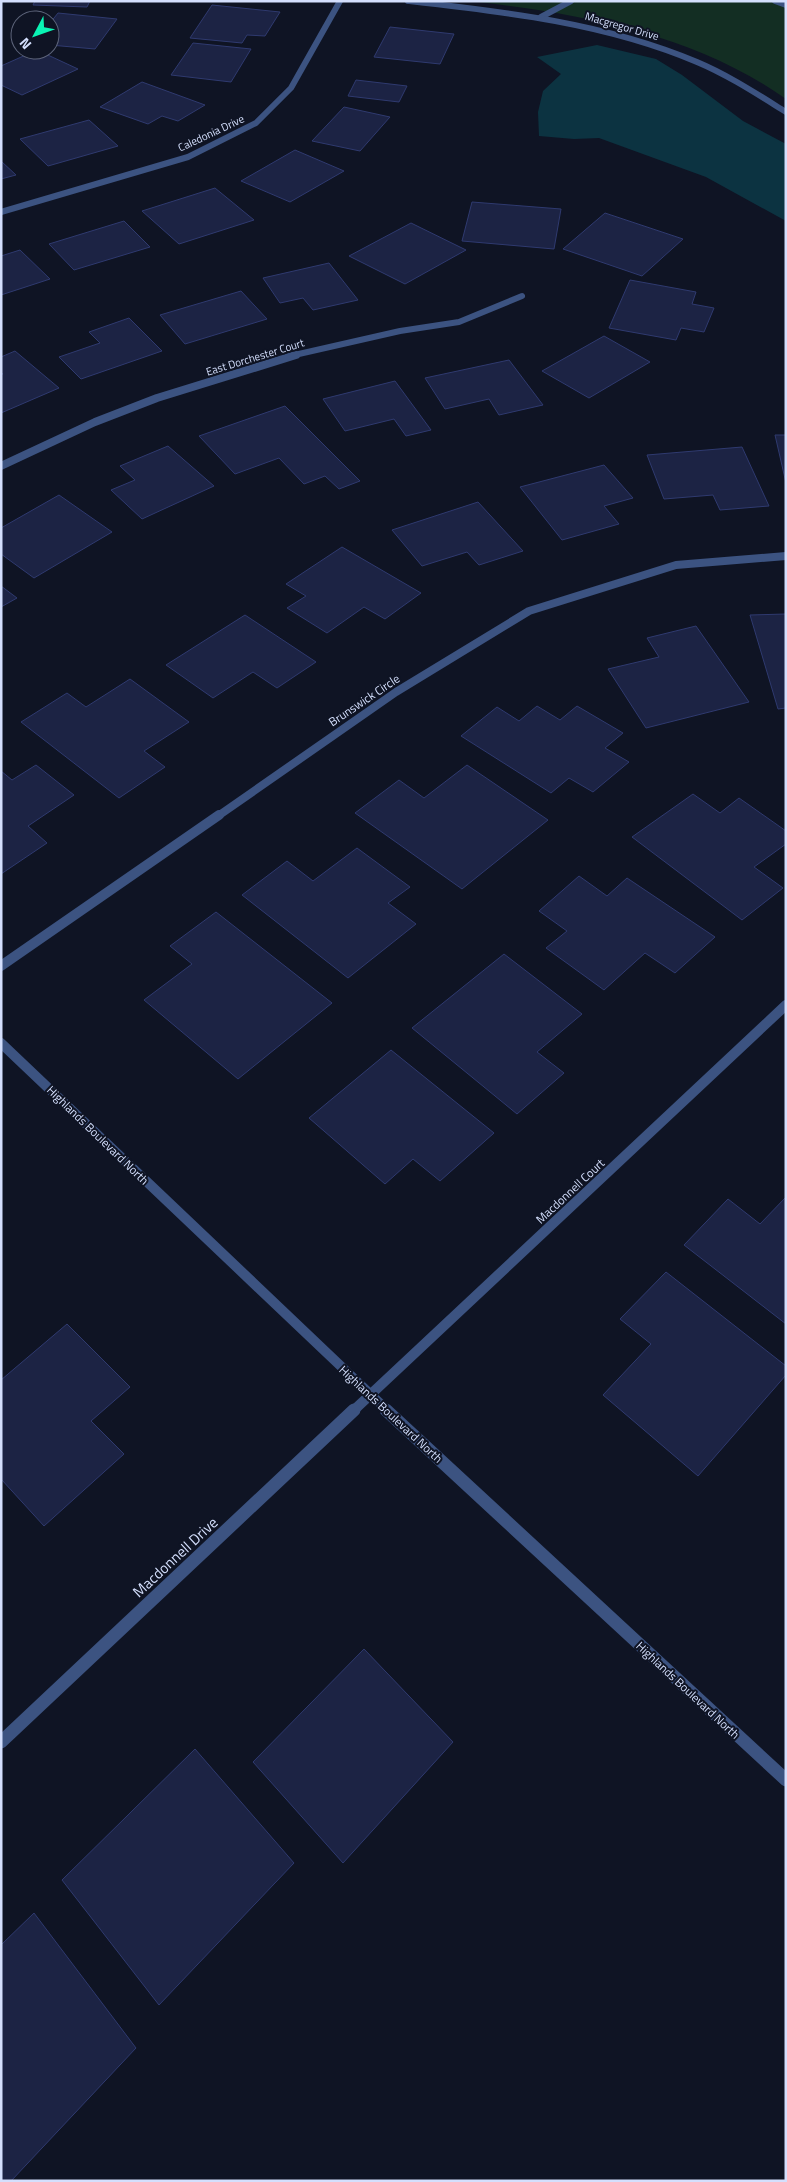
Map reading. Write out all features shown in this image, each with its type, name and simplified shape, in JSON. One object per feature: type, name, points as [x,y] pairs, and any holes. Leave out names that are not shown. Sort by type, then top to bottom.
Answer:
[{"type":"street","name":"Caledonia Drive","points":[[1,212],[188,157],[256,123],[272,110],[291,88],[340,1]]},
{"type":"street","name":"Macgregor Drive","points":[[408,1],[541,17],[613,33],[686,57],[745,85],[786,112]]},
{"type":"street","points":[[541,17],[571,1]]},
{"type":"street","points":[[775,1],[786,5]]},
{"type":"street","name":"East Dorchester Court","points":[[1,466],[95,422],[166,395],[285,357],[400,332],[459,322],[522,296]]},
{"type":"street","name":"Brunswick Circle","points":[[1,966],[396,692],[529,611],[676,565],[786,556]]},
{"type":"street","name":"Macdonnell Court","points":[[371,1396],[786,1005]]},
{"type":"street","name":"Highlands Boulevard North","points":[[1,1043],[371,1396],[786,1780]]},
{"type":"street","name":"Macdonnell Drive","points":[[1,1742],[371,1396]]},
{"type":"green space","points":[[469,1],[786,1],[786,99],[751,77],[713,58],[634,30],[552,12]]},
{"type":"water","points":[[597,45],[656,59],[682,75],[743,121],[786,144],[786,221],[706,177],[599,138],[574,139],[539,136],[538,112],[543,91],[561,74],[537,57]]},
{"type":"building","points":[[35,1],[90,1],[87,7],[33,5]]},
{"type":"building","points":[[212,5],[280,12],[265,36],[247,35],[242,43],[190,38]]},
{"type":"building","points":[[60,13],[117,19],[95,49],[60,46]]},
{"type":"building","points":[[390,27],[454,34],[440,64],[374,57]]},
{"type":"building","points":[[193,43],[251,49],[231,82],[171,75]]},
{"type":"building","points":[[14,60],[59,60],[78,69],[22,95],[1,85],[1,66]]},
{"type":"building","points":[[356,80],[407,86],[399,102],[348,96]]},
{"type":"building","points":[[142,82],[205,105],[178,121],[162,116],[148,124],[100,107]]},
{"type":"building","points":[[344,107],[390,117],[360,151],[312,141]]},
{"type":"building","points":[[89,120],[118,146],[48,166],[20,139]]},
{"type":"building","points":[[295,150],[344,171],[290,202],[241,181]]},
{"type":"building","points":[[1,161],[16,175],[1,179]]},
{"type":"building","points":[[215,188],[254,220],[179,244],[142,211]]},
{"type":"building","points":[[472,202],[561,209],[554,249],[462,241]]},
{"type":"building","points":[[605,213],[683,239],[642,276],[563,249]]},
{"type":"building","points":[[124,221],[150,247],[74,270],[49,244]]},
{"type":"building","points":[[411,223],[466,250],[405,284],[349,256]]},
{"type":"building","points":[[20,250],[50,279],[1,295],[1,256]]},
{"type":"building","points":[[329,263],[358,300],[313,310],[303,298],[280,303],[263,278]]},
{"type":"building","points":[[630,280],[696,292],[692,304],[714,308],[704,332],[681,328],[676,340],[609,328]]},
{"type":"building","points":[[241,291],[267,319],[185,344],[160,315]]},
{"type":"building","points":[[129,318],[162,351],[81,379],[59,357],[100,343],[89,332]]},
{"type":"building","points":[[604,336],[650,362],[589,398],[542,371]]},
{"type":"building","points":[[15,351],[59,388],[1,413],[1,375],[3,374],[1,372],[1,357]]},
{"type":"building","points":[[509,360],[543,405],[499,415],[489,399],[445,409],[425,378]]},
{"type":"building","points":[[395,381],[431,430],[406,436],[394,419],[345,431],[323,399]]},
{"type":"building","points":[[285,406],[360,481],[339,489],[325,476],[304,484],[279,458],[235,474],[199,436]]},
{"type":"building","points":[[775,435],[786,435],[786,483]]},
{"type":"building","points":[[168,446],[214,486],[142,519],[111,490],[135,480],[120,466]]},
{"type":"building","points":[[742,447],[769,506],[720,510],[713,495],[664,499],[647,455]]},
{"type":"building","points":[[604,465],[633,498],[604,506],[619,524],[562,540],[520,487]]},
{"type":"building","points":[[59,495],[112,532],[34,578],[1,554],[1,528]]},
{"type":"building","points":[[478,502],[523,551],[479,565],[467,552],[422,566],[392,530]]},
{"type":"building","points":[[342,547],[421,593],[385,619],[364,607],[327,633],[287,608],[306,596],[286,584]]},
{"type":"building","points":[[1,586],[17,598],[1,607]]},
{"type":"building","points":[[786,614],[786,708],[778,709],[750,615]]},
{"type":"building","points":[[245,615],[316,662],[277,688],[253,672],[213,698],[166,665]]},
{"type":"building","points":[[696,626],[749,702],[646,728],[608,669],[659,657],[647,638]]},
{"type":"building","points":[[130,679],[189,722],[144,751],[165,767],[119,798],[21,722],[67,693],[86,707]]},
{"type":"building","points":[[537,706],[560,720],[577,706],[623,733],[605,748],[629,762],[593,792],[569,778],[551,793],[461,736],[497,707],[519,721]]},
{"type":"building","points":[[36,765],[74,795],[28,826],[47,843],[1,874],[1,771],[12,780]]},
{"type":"building","points":[[467,765],[548,820],[462,889],[355,813],[399,780],[424,798]]},
{"type":"building","points":[[693,794],[720,813],[739,798],[786,831],[786,844],[754,867],[783,888],[742,920],[632,837]]},
{"type":"building","points":[[357,848],[410,887],[388,903],[416,924],[348,978],[242,895],[287,861],[313,881]]},
{"type":"building","points":[[579,876],[607,896],[627,878],[715,937],[675,973],[645,953],[604,990],[546,948],[567,931],[539,911]]},
{"type":"building","points":[[216,912],[332,1003],[238,1079],[144,1000],[192,964],[170,946]]},
{"type":"building","points":[[504,954],[582,1014],[537,1052],[564,1073],[517,1114],[412,1028]]},
{"type":"building","points":[[391,1050],[494,1133],[440,1181],[413,1159],[385,1184],[309,1118]]},
{"type":"building","points":[[786,1197],[786,1324],[684,1245],[728,1199],[760,1224]]},
{"type":"building","points":[[666,1272],[786,1366],[786,1375],[698,1476],[603,1395],[651,1344],[620,1319]]},
{"type":"building","points":[[67,1324],[130,1387],[91,1421],[124,1454],[44,1526],[1,1479],[1,1380]]},
{"type":"building","points":[[364,1649],[453,1742],[343,1863],[253,1762]]},
{"type":"building","points":[[195,1749],[294,1863],[159,2005],[62,1880]]},
{"type":"building","points":[[34,1913],[136,2048],[11,2181],[1,2181],[1,1945]]}]
